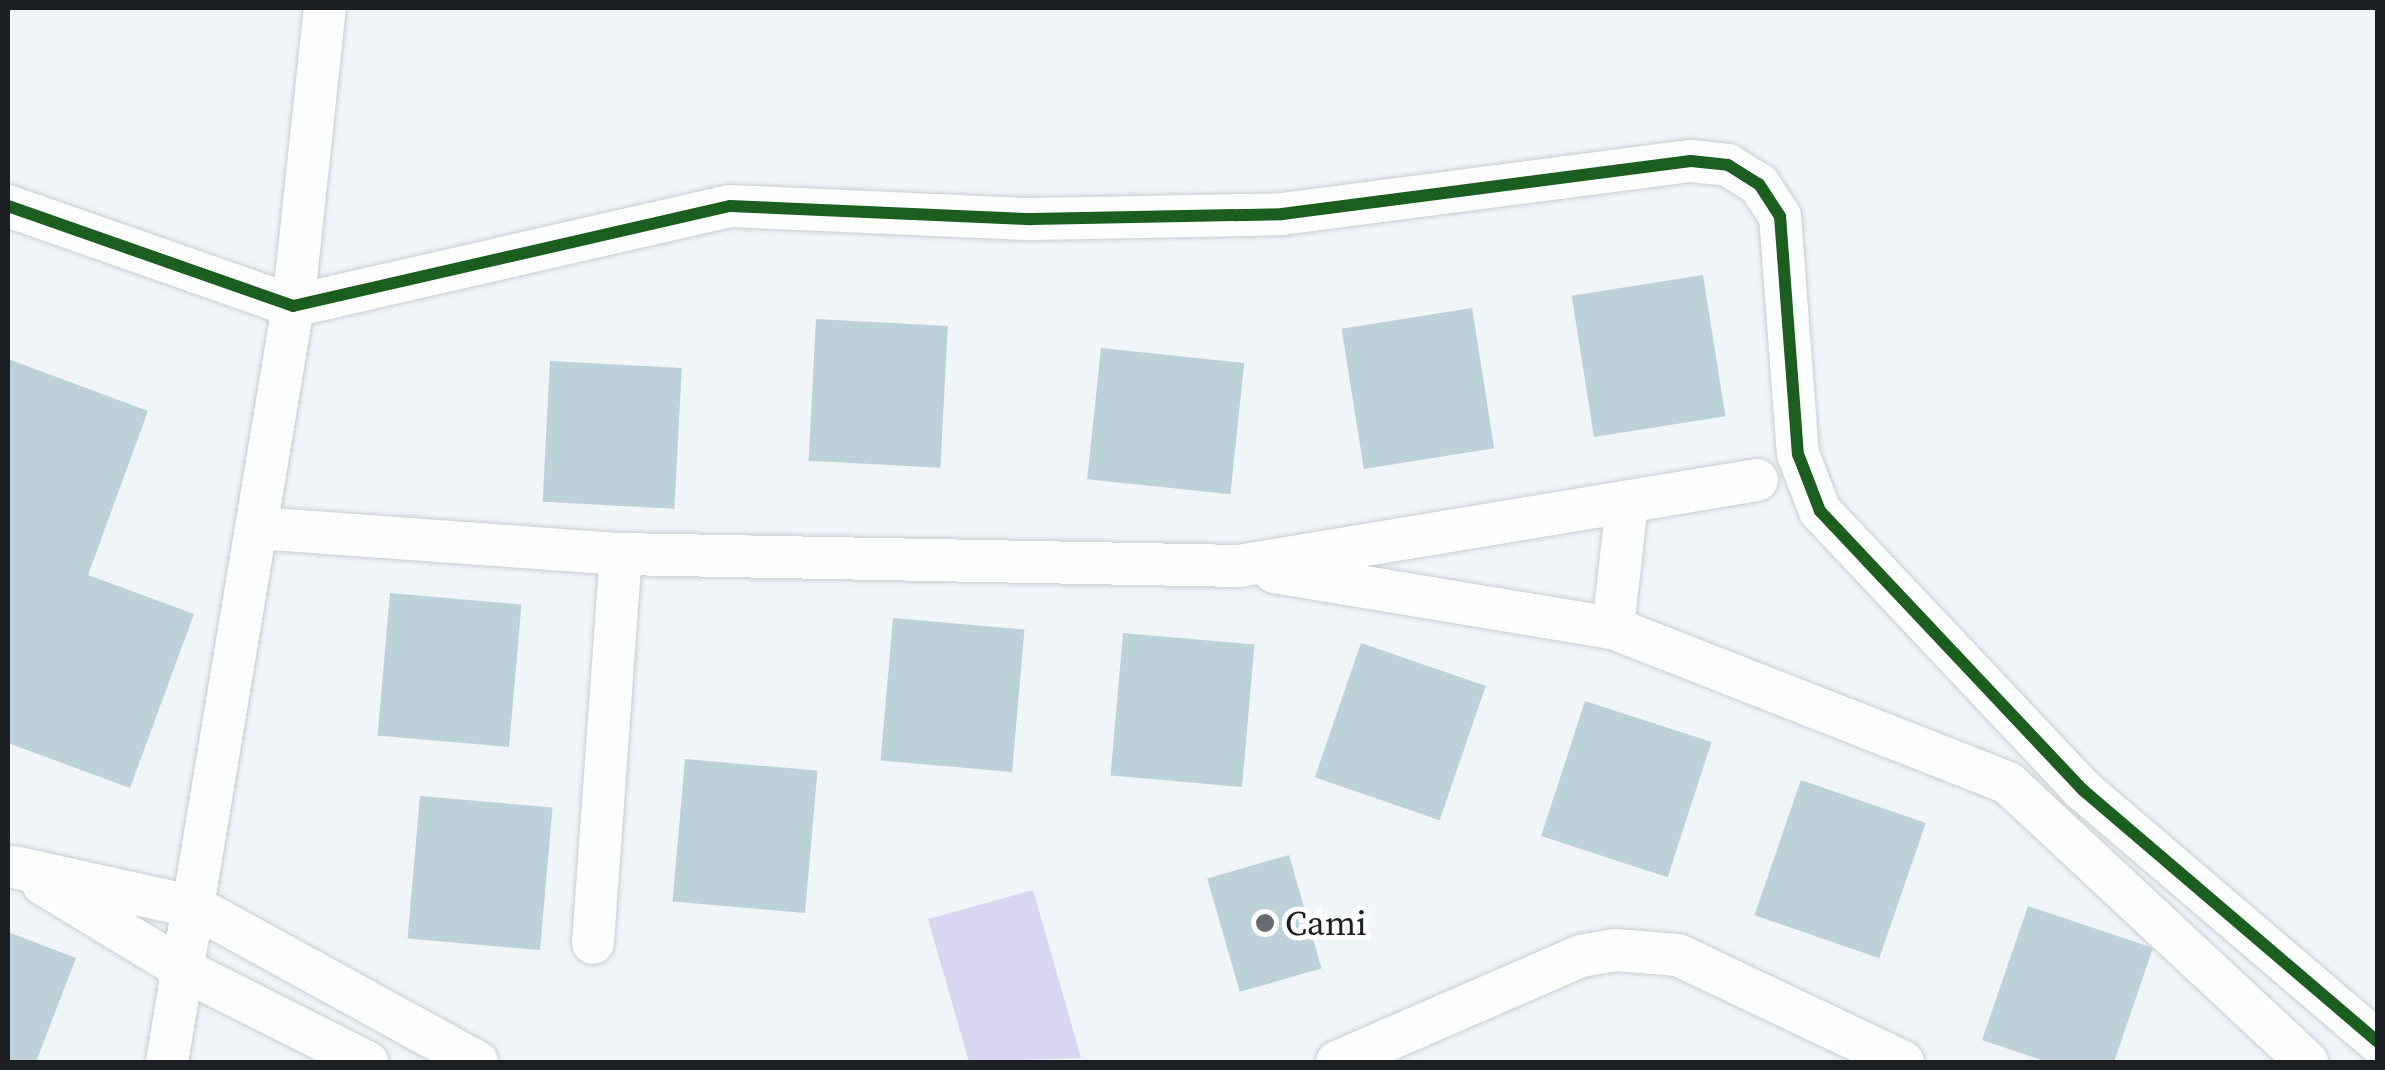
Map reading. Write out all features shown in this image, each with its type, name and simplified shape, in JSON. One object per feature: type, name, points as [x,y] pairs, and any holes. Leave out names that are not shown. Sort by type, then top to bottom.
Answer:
[{"type":"street","points":[[167,1062],[186,971],[293,306],[326,8]]},
{"type":"street","points":[[8,206],[293,306],[730,206],[1032,219],[1282,214],[1691,161],[1728,164],[1759,184],[1780,216],[1798,454],[1820,511],[2082,790],[2378,1042]]},
{"type":"street","points":[[1239,566],[1758,480]]},
{"type":"street","points":[[1613,628],[1628,503]]},
{"type":"street","points":[[256,528],[621,554],[1239,566],[1613,628],[2008,782],[2308,1062]]},
{"type":"street","points":[[594,943],[621,554]]},
{"type":"street","points":[[11,865],[195,906],[477,1062]]},
{"type":"street","points":[[11,865],[186,971],[367,1062]]},
{"type":"street","points":[[1337,1062],[1581,956],[1648,950],[1678,955],[1902,1062]]},
{"type":"shaded area","points":[[1033,890],[1081,1058],[969,1062],[928,919]]},
{"type":"building","points":[[1703,275],[1725,416],[1594,437],[1572,296]]},
{"type":"building","points":[[1472,308],[1494,448],[1364,469],[1342,329]]},
{"type":"building","points":[[816,319],[948,326],[940,468],[809,461]]},
{"type":"building","points":[[1101,348],[1244,363],[1230,494],[1087,479]]},
{"type":"building","points":[[8,359],[148,411],[88,575],[194,614],[130,788],[8,743]]},
{"type":"building","points":[[550,361],[682,368],[674,509],[543,502]]},
{"type":"building","points":[[390,593],[521,605],[509,747],[378,735]]},
{"type":"building","points":[[893,618],[1024,630],[1012,772],[881,760]]},
{"type":"building","points":[[1123,633],[1254,645],[1242,787],[1111,775]]},
{"type":"building","points":[[1361,643],[1486,686],[1440,820],[1315,777]]},
{"type":"building","points":[[1585,701],[1711,742],[1668,877],[1541,836]]},
{"type":"building","points":[[685,759],[817,771],[805,913],[673,901]]},
{"type":"building","points":[[1801,780],[1926,823],[1879,958],[1754,915]]},
{"type":"building","points":[[420,796],[552,808],[540,950],[408,938]]},
{"type":"building","name":"Cami","points":[[1289,855],[1322,968],[1240,992],[1207,878]]},
{"type":"building","points":[[2028,906],[2153,948],[2114,1062],[2047,1062],[1982,1040]]},
{"type":"building","points":[[8,932],[76,958],[36,1062],[8,1062]]},
{"type":"cycle path","points":[[8,206],[293,306],[730,206],[1032,219],[1282,214],[1691,161],[1728,165],[1759,184],[1780,216],[1798,454],[1820,511],[2083,790],[2378,1042]]},
{"type":"place","name":"Cami","points":[[1265,923]]}]
